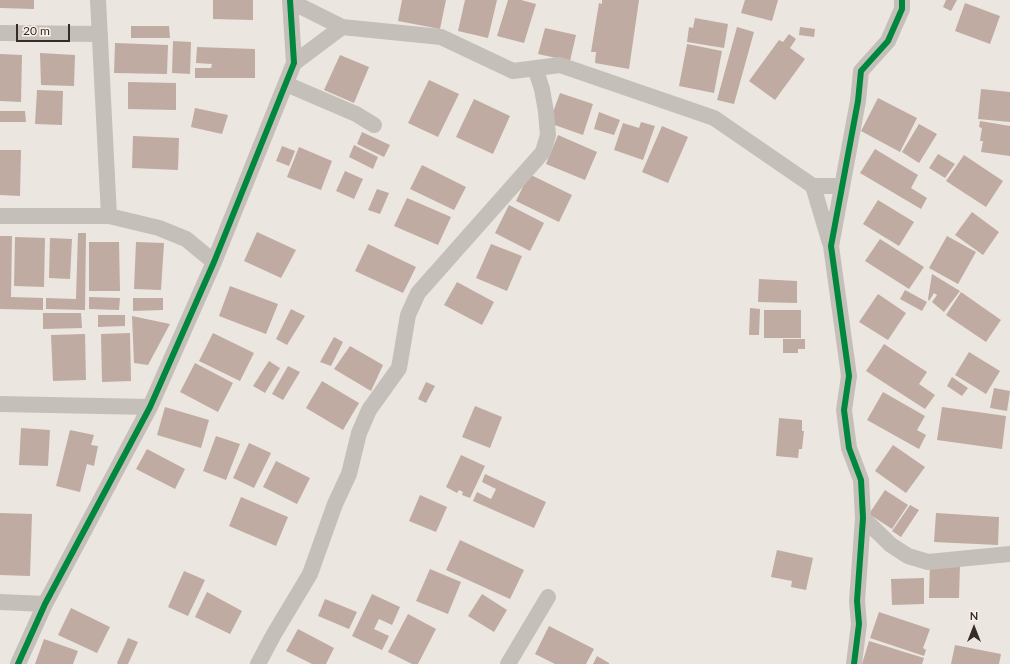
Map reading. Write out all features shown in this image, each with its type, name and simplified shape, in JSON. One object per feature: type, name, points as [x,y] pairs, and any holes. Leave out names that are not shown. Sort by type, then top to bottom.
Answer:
[{"type":"street","points":[[98,0],[108,216]]},
{"type":"street","points":[[290,0],[342,27],[441,37],[513,71],[560,65],[714,118],[813,186],[842,186]]},
{"type":"street","points":[[18,664],[45,604],[150,407],[214,262],[294,63],[290,0]]},
{"type":"street","points":[[831,246],[858,101],[861,71],[888,41],[902,9],[902,0]]},
{"type":"street","points":[[294,63],[342,27]]},
{"type":"street","points":[[0,33],[100,34]]},
{"type":"street","points":[[258,664],[310,574],[335,504],[349,474],[359,433],[369,410],[399,368],[408,315],[418,294],[543,152],[548,136],[546,112],[542,89],[535,68]]},
{"type":"street","points":[[286,84],[356,114],[374,125]]},
{"type":"street","points":[[813,186],[831,246],[849,376],[844,410],[849,448],[860,480],[863,518],[857,601],[859,624],[854,664]]},
{"type":"street","points":[[0,216],[108,216],[159,228],[186,239],[214,262]]},
{"type":"street","points":[[0,404],[150,407]]},
{"type":"street","points":[[863,518],[891,545],[908,556],[928,562],[1010,554]]},
{"type":"street","points":[[508,664],[548,597]]},
{"type":"street","points":[[0,602],[45,604]]},
{"type":"building","points":[[0,0],[34,0],[34,9],[0,8]]},
{"type":"building","points":[[213,0],[253,0],[253,20],[213,19]]},
{"type":"building","points":[[402,0],[446,0],[440,29],[398,21]]},
{"type":"building","points":[[465,0],[497,0],[488,38],[458,31]]},
{"type":"building","points":[[508,0],[521,0],[536,4],[524,43],[497,36]]},
{"type":"building","points":[[602,0],[639,0],[629,69],[595,63],[596,52],[591,52],[599,3],[602,4]]},
{"type":"building","points":[[745,0],[778,0],[772,21],[741,13]]},
{"type":"building","points":[[946,0],[957,0],[951,11],[943,7]]},
{"type":"building","points":[[965,3],[1000,16],[990,44],[955,31]]},
{"type":"building","points":[[695,18],[728,24],[724,48],[687,42],[689,27],[693,28]]},
{"type":"building","points":[[131,26],[169,26],[170,38],[131,38]]},
{"type":"building","points":[[737,27],[754,32],[734,104],[717,100]]},
{"type":"building","points":[[800,27],[815,29],[814,37],[799,35]]},
{"type":"building","points":[[545,28],[576,35],[570,61],[538,54]]},
{"type":"building","points":[[789,34],[796,39],[790,48],[805,59],[775,100],[749,81],[779,40],[783,42]]},
{"type":"building","points":[[173,41],[191,42],[190,74],[172,73]]},
{"type":"building","points":[[115,43],[168,45],[167,74],[114,73]]},
{"type":"building","points":[[687,44],[722,51],[714,93],[679,86]]},
{"type":"building","points":[[197,47],[255,49],[255,78],[195,78],[195,68],[211,68],[212,64],[196,63]]},
{"type":"building","points":[[40,53],[75,55],[74,86],[41,85]]},
{"type":"building","points":[[0,54],[22,55],[21,102],[0,101]]},
{"type":"building","points":[[340,55],[369,67],[354,103],[324,90]]},
{"type":"building","points":[[429,80],[459,94],[438,137],[408,123]]},
{"type":"building","points":[[128,82],[176,83],[176,110],[128,109]]},
{"type":"building","points":[[981,89],[1010,92],[1010,122],[978,119]]},
{"type":"building","points":[[37,90],[63,91],[62,125],[35,124]]},
{"type":"building","points":[[560,93],[593,104],[583,135],[549,123]]},
{"type":"building","points":[[878,98],[917,118],[900,152],[861,131]]},
{"type":"building","points":[[474,99],[510,116],[493,154],[456,137]]},
{"type":"building","points":[[195,108],[228,115],[222,134],[191,127]]},
{"type":"building","points":[[0,111],[25,111],[26,122],[0,122]]},
{"type":"building","points":[[599,112],[620,120],[614,135],[594,129]]},
{"type":"building","points":[[980,121],[1010,126],[1010,156],[981,152],[983,141],[980,141],[982,128],[979,127]]},
{"type":"building","points":[[641,122],[655,126],[643,160],[614,150],[623,123],[639,128]]},
{"type":"building","points":[[919,124],[937,134],[919,163],[902,152]]},
{"type":"building","points":[[662,126],[688,137],[668,183],[642,172]]},
{"type":"building","points":[[362,132],[390,145],[384,157],[357,144]]},
{"type":"building","points":[[558,135],[597,152],[585,180],[546,164]]},
{"type":"building","points":[[133,136],[179,138],[178,170],[132,168]]},
{"type":"building","points":[[354,145],[378,157],[373,169],[349,157]]},
{"type":"building","points":[[282,146],[295,151],[289,166],[276,161]]},
{"type":"building","points":[[299,147],[332,161],[321,190],[287,177]]},
{"type":"building","points":[[875,149],[918,175],[911,188],[927,198],[921,209],[860,173]]},
{"type":"building","points":[[0,150],[21,150],[20,196],[0,195]]},
{"type":"building","points":[[938,154],[955,164],[945,178],[929,168]]},
{"type":"building","points":[[964,155],[1003,181],[986,207],[946,181]]},
{"type":"building","points":[[422,165],[466,187],[454,210],[410,189]]},
{"type":"building","points":[[345,171],[363,179],[354,199],[336,191]]},
{"type":"building","points":[[529,174],[572,195],[559,222],[516,201]]},
{"type":"building","points":[[377,189],[389,193],[380,214],[368,210]]},
{"type":"building","points":[[407,198],[451,217],[438,245],[394,226]]},
{"type":"building","points":[[878,200],[914,222],[899,246],[863,224]]},
{"type":"building","points":[[509,205],[544,223],[530,251],[495,233]]},
{"type":"building","points":[[972,212],[999,232],[983,255],[955,235]]},
{"type":"building","points":[[257,232],[296,250],[281,278],[244,261]]},
{"type":"building","points":[[78,233],[86,233],[85,310],[46,309],[46,298],[76,299]]},
{"type":"building","points":[[0,236],[12,236],[11,297],[43,298],[43,310],[0,309]]},
{"type":"building","points":[[947,236],[976,252],[958,284],[929,268]]},
{"type":"building","points":[[15,237],[45,238],[44,287],[14,286]]},
{"type":"building","points":[[50,238],[72,239],[70,279],[49,278]]},
{"type":"building","points":[[880,239],[924,267],[909,289],[865,261]]},
{"type":"building","points":[[89,242],[119,242],[120,291],[89,291]]},
{"type":"building","points":[[136,242],[164,243],[161,290],[134,289]]},
{"type":"building","points":[[368,244],[416,267],[403,293],[355,271]]},
{"type":"building","points":[[491,244],[522,256],[507,291],[476,278]]},
{"type":"building","points":[[932,274],[960,291],[944,312],[932,302],[937,295],[934,293],[929,301],[928,299]]},
{"type":"building","points":[[759,279],[797,281],[797,303],[758,302]]},
{"type":"building","points":[[457,282],[494,302],[482,325],[444,305]]},
{"type":"building","points":[[230,286],[278,304],[266,334],[219,316]]},
{"type":"building","points":[[905,290],[927,302],[922,311],[900,299]]},
{"type":"building","points":[[961,292],[1001,320],[986,342],[946,315]]},
{"type":"building","points":[[878,294],[906,313],[888,340],[859,322]]},
{"type":"building","points":[[89,297],[120,298],[119,310],[89,309]]},
{"type":"building","points":[[133,298],[163,298],[163,310],[133,311]]},
{"type":"building","points":[[750,308],[760,309],[759,335],[749,335]]},
{"type":"building","points":[[291,309],[305,316],[287,345],[276,339]]},
{"type":"building","points":[[764,310],[801,310],[801,338],[764,338]]},
{"type":"building","points":[[43,313],[81,313],[82,328],[43,329]]},
{"type":"building","points":[[98,315],[125,315],[125,326],[98,327]]},
{"type":"building","points":[[132,316],[170,324],[148,365],[134,363]]},
{"type":"building","points":[[130,333],[131,381],[102,382],[101,334]]},
{"type":"building","points":[[213,333],[254,353],[240,381],[199,361]]},
{"type":"building","points":[[85,334],[86,380],[53,381],[51,335]]},
{"type":"building","points":[[334,337],[343,342],[331,366],[320,362]]},
{"type":"building","points":[[783,339],[805,339],[805,349],[798,349],[798,353],[783,353]]},
{"type":"building","points":[[884,344],[927,372],[919,384],[935,395],[925,409],[866,371]]},
{"type":"building","points":[[350,346],[383,365],[371,391],[334,369]]},
{"type":"building","points":[[969,352],[1000,371],[986,394],[955,375]]},
{"type":"building","points":[[269,361],[280,368],[265,393],[253,386]]},
{"type":"building","points":[[195,363],[233,383],[218,412],[180,392]]},
{"type":"building","points":[[288,366],[300,372],[283,400],[272,394]]},
{"type":"building","points":[[952,377],[968,388],[962,396],[947,386]]},
{"type":"building","points":[[322,381],[359,403],[343,430],[306,408]]},
{"type":"building","points":[[426,382],[435,386],[426,403],[418,399]]},
{"type":"building","points":[[994,388],[1010,391],[1007,411],[990,408]]},
{"type":"building","points":[[883,392],[925,416],[917,430],[926,435],[919,449],[867,420]]},
{"type":"building","points":[[475,406],[502,417],[490,448],[462,437]]},
{"type":"building","points":[[165,407],[209,420],[201,448],[157,435]]},
{"type":"building","points":[[942,407],[1006,416],[1002,449],[937,440]]},
{"type":"building","points":[[779,418],[802,420],[802,431],[804,431],[802,449],[799,449],[798,458],[776,456]]},
{"type":"building","points":[[21,428],[50,430],[48,466],[19,465]]},
{"type":"building","points":[[70,430],[94,435],[91,445],[98,446],[94,466],[87,464],[80,492],[56,486]]},
{"type":"building","points":[[216,436],[240,444],[226,480],[203,471]]},
{"type":"building","points":[[249,443],[271,453],[254,488],[233,478]]},
{"type":"building","points":[[893,445],[925,467],[906,493],[875,471]]},
{"type":"building","points":[[147,449],[185,469],[175,489],[136,469]]},
{"type":"building","points":[[461,455],[485,466],[470,498],[462,495],[463,492],[459,490],[457,493],[446,487]]},
{"type":"building","points":[[276,461],[310,478],[297,504],[263,487]]},
{"type":"building","points":[[485,474],[546,502],[534,528],[473,501],[477,492],[491,499],[496,489],[482,482]]},
{"type":"building","points":[[885,490],[908,505],[892,529],[869,514]]},
{"type":"building","points":[[420,495],[447,507],[436,532],[409,521]]},
{"type":"building","points":[[241,497],[288,517],[276,546],[229,526]]},
{"type":"building","points":[[910,505],[919,510],[901,537],[892,531]]},
{"type":"building","points":[[0,513],[32,514],[30,576],[0,575]]},
{"type":"building","points":[[936,513],[999,517],[998,545],[934,542]]},
{"type":"building","points":[[460,540],[524,570],[510,599],[446,570]]},
{"type":"building","points":[[777,550],[813,558],[806,590],[791,587],[792,581],[771,577]]},
{"type":"building","points":[[930,563],[960,564],[959,598],[929,598]]},
{"type":"building","points":[[430,569],[461,582],[448,614],[416,601]]},
{"type":"building","points":[[184,571],[205,580],[188,616],[168,607]]},
{"type":"building","points":[[924,578],[924,604],[892,605],[891,579]]},
{"type":"building","points":[[207,592],[242,611],[230,634],[195,617]]},
{"type":"building","points":[[372,594],[400,607],[392,625],[379,619],[374,629],[389,636],[382,650],[352,636]]},
{"type":"building","points":[[482,594],[507,610],[494,632],[468,616]]},
{"type":"building","points":[[325,599],[357,612],[349,629],[318,616]]},
{"type":"building","points":[[71,608],[110,627],[97,653],[58,635]]},
{"type":"building","points":[[879,612],[930,629],[923,648],[926,650],[924,656],[870,638]]},
{"type":"building","points":[[408,614],[436,629],[418,664],[412,664],[388,652]]},
{"type":"building","points":[[549,626],[594,649],[586,664],[555,664],[535,654]]},
{"type":"building","points":[[298,629],[334,648],[326,664],[312,664],[286,651]]},
{"type":"building","points":[[128,638],[138,642],[128,664],[118,664],[117,663]]},
{"type":"building","points":[[44,639],[78,651],[73,664],[35,664]]},
{"type":"building","points":[[869,641],[924,658],[922,664],[862,664]]},
{"type":"building","points":[[955,645],[1001,654],[999,664],[951,664]]},
{"type":"building","points":[[597,656],[609,663],[609,664],[593,664]]},
{"type":"cycle path","points":[[18,664],[45,604],[150,407],[214,262],[294,63],[290,0]]},
{"type":"cycle path","points":[[854,664],[859,624],[857,601],[863,518],[861,480],[849,448],[844,410],[849,376],[831,246],[858,101],[861,71],[888,41],[902,9],[902,0]]}]
